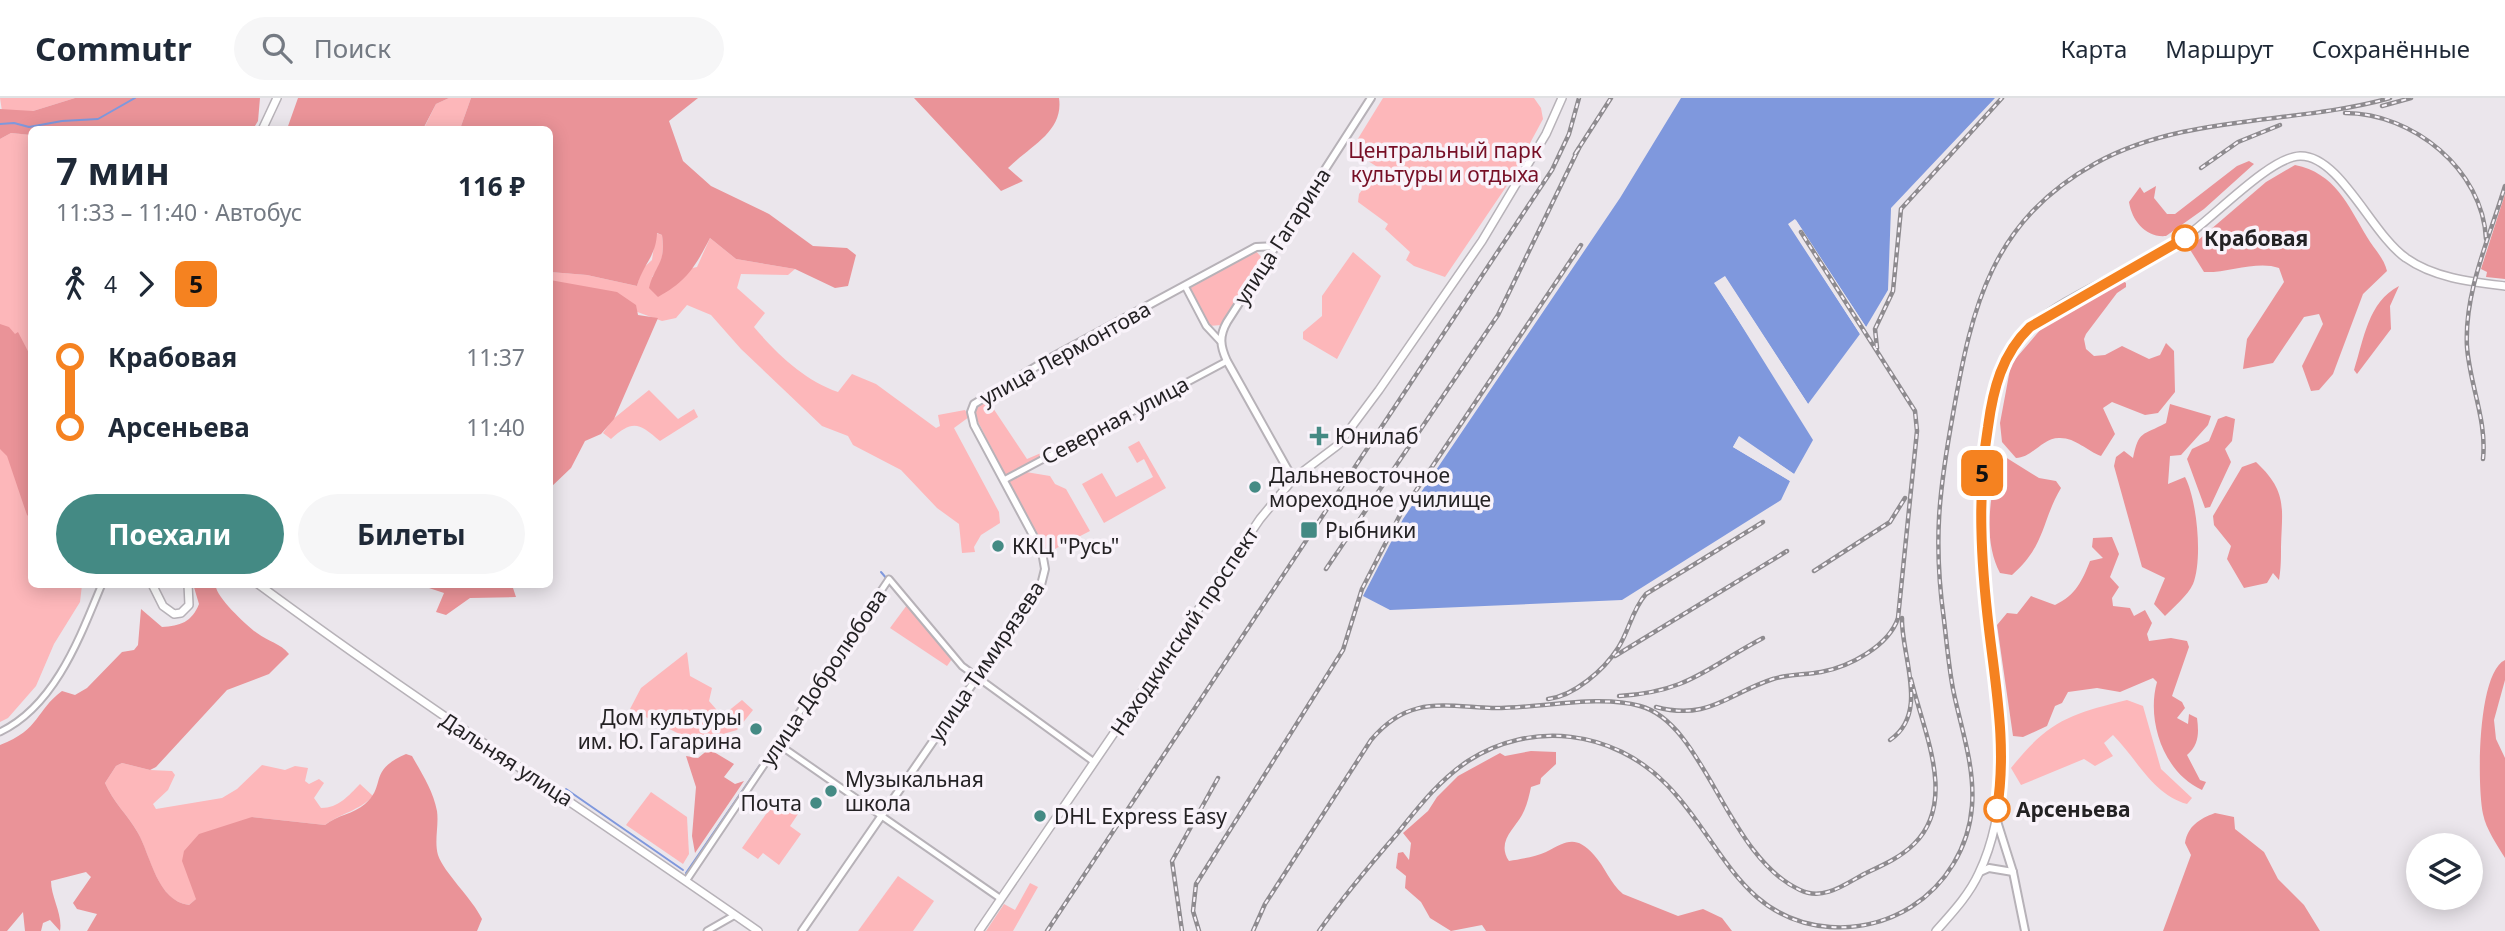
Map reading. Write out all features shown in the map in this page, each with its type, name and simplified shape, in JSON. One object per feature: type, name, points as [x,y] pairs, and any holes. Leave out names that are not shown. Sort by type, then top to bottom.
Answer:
[{"type":"main road","points":[[264,126],[277,98]]},
{"type":"main road","name":"улица Гагарина","points":[[1220,341],[1227,322],[1371,98]]},
{"type":"main road","name":"Находкинский проспект","points":[[979,931],[1259,519],[1293,479],[1338,445],[1378,390],[1482,241],[1546,134],[1562,98]]},
{"type":"main road","points":[[1936,931],[1968,892],[1980,872],[1996,817],[2002,747],[1981,540],[1982,469],[1990,413],[2000,373],[2012,347],[2021,336],[2056,310],[2185,238],[2270,168],[2297,156],[2312,158],[2329,167],[2377,231],[2408,260],[2441,274],[2505,286]]},
{"type":"main road","name":"улица Лермонтова","points":[[1045,561],[1006,479],[974,425],[971,412],[974,404],[1053,357],[1256,247],[1276,246]]},
{"type":"main road","points":[[1220,341],[1227,361],[1293,479]]},
{"type":"main road","name":"улица Тимирязева","points":[[802,931],[1041,585],[1045,561]]},
{"type":"main road","points":[[154,588],[163,606],[173,614],[181,613],[189,605],[188,588]]},
{"type":"main road","name":"Дальняя улица","points":[[264,588],[488,749],[558,792],[758,931]]},
{"type":"main road","points":[[1996,817],[2013,872],[2025,931]]},
{"type":"main road","points":[[1980,872],[1989,868],[2013,872]]},
{"type":"street","points":[[1185,286],[1206,326],[1220,341]]},
{"type":"street","name":"Северная улица","points":[[1006,479],[1227,361]]},
{"type":"street","name":"улица Добролюбова","points":[[686,881],[890,579],[953,657],[976,678]]},
{"type":"street","points":[[0,732],[16,724],[43,699],[84,625],[100,588]]},
{"type":"street","points":[[976,678],[1094,762]]},
{"type":"street","points":[[778,744],[1001,899]]},
{"type":"street","points":[[706,931],[735,915]]},
{"type":"green space","points":[[0,98],[75,98],[33,111],[2,111]]},
{"type":"green space","points":[[449,98],[471,98],[461,126],[425,126],[436,104]]},
{"type":"green space","name":"Центральный парк культуры и отдыха","points":[[1383,98],[1534,98],[1541,108],[1543,119],[1508,184],[1445,277],[1414,266],[1406,260],[1410,252],[1385,229],[1388,224],[1358,202],[1359,194],[1379,168],[1351,150]]},
{"type":"green space","points":[[11,133],[28,135],[28,588],[82,588],[80,602],[54,644],[36,686],[8,718],[0,722],[0,139]]},
{"type":"green space","points":[[656,233],[662,235],[663,253],[652,277],[697,267],[710,238],[736,259],[795,269],[788,275],[741,274],[737,288],[765,313],[754,327],[772,347],[803,373],[838,392],[852,374],[876,384],[936,428],[940,426],[938,415],[965,410],[969,417],[954,428],[999,512],[1000,523],[981,535],[974,547],[975,552],[962,553],[959,524],[937,508],[901,470],[853,445],[848,436],[822,426],[741,349],[711,315],[687,305],[676,318],[662,321],[553,281],[553,272],[587,275],[637,286],[641,270],[652,260]]},
{"type":"green space","points":[[1256,251],[1262,258],[1261,263],[1221,325],[1209,326],[1190,288]]},
{"type":"green space","points":[[1353,252],[1381,276],[1337,359],[1303,339],[1303,332],[1322,316],[1322,296]]},
{"type":"green space","points":[[649,390],[678,419],[694,409],[698,417],[660,441],[647,430],[636,426],[625,428],[611,439],[603,433],[612,420]]},
{"type":"green space","points":[[987,399],[1027,459],[1041,453],[1038,459],[1006,476],[974,414],[977,404]]},
{"type":"green space","points":[[1139,441],[1166,488],[1104,523],[1082,484],[1102,473],[1116,497],[1153,477],[1144,459],[1137,463],[1128,447]]},
{"type":"green space","points":[[1026,472],[1050,476],[1055,484],[1066,489],[1090,531],[1047,553],[1009,481]]},
{"type":"green space","points":[[907,605],[952,659],[947,666],[890,628]]},
{"type":"green space","points":[[687,652],[690,676],[712,688],[709,701],[722,716],[742,700],[753,710],[737,730],[723,734],[705,747],[630,709],[641,688]]},
{"type":"green space","points":[[2127,700],[2143,706],[2161,769],[2192,798],[2187,804],[2164,793],[2113,735],[2104,743],[2113,756],[2095,766],[2084,759],[2021,785],[2011,768],[2037,739],[2062,721]]},
{"type":"green space","points":[[122,763],[150,770],[172,771],[175,775],[168,790],[153,804],[156,809],[222,798],[237,789],[262,765],[285,770],[295,766],[308,768],[305,781],[309,784],[319,779],[324,783],[314,798],[321,808],[338,804],[360,784],[373,796],[325,825],[252,817],[196,899],[189,905],[178,902],[162,887],[138,833],[105,783],[116,766]]},
{"type":"green space","points":[[651,792],[687,817],[689,854],[683,864],[626,825]]},
{"type":"green space","points":[[778,797],[800,811],[790,826],[801,834],[779,865],[763,853],[758,859],[742,848]]},
{"type":"green space","points":[[898,876],[934,901],[913,931],[858,931]]},
{"type":"green space","points":[[1030,883],[1038,887],[1013,931],[986,931],[1004,904],[1015,910]]},
{"type":"shaded area","points":[[75,98],[260,98],[258,121],[255,126],[28,126],[28,135],[11,133],[0,139],[0,109],[33,111]]},
{"type":"shaded area","points":[[298,98],[449,98],[436,104],[425,126],[288,126]]},
{"type":"shaded area","points":[[471,98],[698,98],[669,121],[683,161],[711,186],[769,214],[813,246],[847,248],[856,255],[848,286],[835,288],[795,269],[736,259],[710,238],[689,272],[658,297],[649,288],[662,253],[662,235],[657,233],[652,255],[637,286],[587,275],[553,272],[553,126],[461,126]]},
{"type":"shaded area","points":[[914,98],[1059,98],[1059,110],[1044,138],[1008,168],[1023,181],[1001,191]]},
{"type":"shaded area","points":[[2249,161],[2254,164],[2204,209],[2166,236],[2146,231],[2133,216],[2129,202],[2140,187],[2144,193],[2156,186],[2154,198],[2167,214],[2175,214],[2237,166]]},
{"type":"shaded area","points":[[2295,165],[2320,175],[2339,192],[2387,271],[2363,294],[2333,374],[2319,390],[2311,391],[2302,366],[2323,324],[2319,314],[2304,317],[2273,363],[2243,369],[2247,339],[2284,282],[2279,268],[2262,265],[2204,272],[2189,248],[2266,182]]},
{"type":"shaded area","points":[[2505,194],[2505,279],[2486,277],[2487,272],[2481,269]]},
{"type":"shaded area","points":[[553,281],[617,292],[636,305],[638,315],[658,318],[614,419],[601,434],[585,441],[571,468],[553,485]]},
{"type":"shaded area","points":[[2123,281],[2126,287],[2117,293],[2086,334],[2086,349],[2094,356],[2105,355],[2122,346],[2149,359],[2160,355],[2166,343],[2174,351],[2175,392],[2158,413],[2145,415],[2112,402],[2103,408],[2115,434],[2101,456],[2071,440],[2060,438],[2048,441],[2027,455],[2016,458],[2002,442],[2000,423],[2011,364],[2041,329]]},
{"type":"shaded area","points":[[2399,286],[2390,306],[2391,329],[2357,374],[2354,370],[2374,311],[2389,293]]},
{"type":"shaded area","points":[[0,324],[9,327],[15,334],[18,332],[28,351],[28,516],[7,456],[0,449]]},
{"type":"shaded area","points":[[2170,404],[2211,416],[2208,425],[2181,455],[2170,456],[2168,484],[2185,477],[2193,500],[2198,560],[2191,588],[2165,616],[2154,604],[2165,578],[2142,567],[2114,466],[2116,457],[2124,451],[2133,458],[2140,438],[2166,423]]},
{"type":"shaded area","points":[[2226,416],[2235,419],[2232,441],[2225,449],[2231,462],[2210,507],[2205,508],[2187,459],[2192,449],[2209,441],[2218,419]]},
{"type":"shaded area","points":[[2002,455],[2039,478],[2056,481],[2061,488],[2031,554],[2012,575],[2000,573],[1991,545],[1991,499]]},
{"type":"shaded area","points":[[2256,462],[2274,482],[2281,501],[2280,571],[2279,580],[2273,573],[2267,583],[2244,588],[2227,559],[2231,546],[2214,525],[2213,516],[2242,467]]},
{"type":"shaded area","points":[[2112,537],[2119,554],[2110,577],[2119,587],[2112,598],[2113,606],[2130,608],[2134,616],[2145,610],[2152,623],[2147,634],[2149,641],[2171,638],[2187,641],[2189,647],[2172,696],[2182,702],[2185,708],[2177,718],[2188,724],[2189,714],[2197,718],[2197,738],[2187,755],[2200,780],[2206,782],[2202,790],[2177,771],[2161,744],[2154,713],[2157,682],[2153,678],[2120,692],[2097,688],[2068,692],[2062,703],[2055,706],[2047,726],[2023,737],[2013,736],[1997,625],[2007,613],[2017,614],[2031,596],[2055,605],[2068,597],[2081,581],[2090,561],[2103,558],[2092,547],[2093,538]]},
{"type":"shaded area","points":[[194,588],[217,588],[225,603],[239,617],[257,633],[289,654],[269,674],[227,690],[156,767],[150,770],[122,763],[116,766],[105,783],[138,833],[162,887],[178,902],[189,905],[196,899],[182,861],[184,851],[199,834],[252,817],[325,825],[365,804],[375,791],[386,766],[406,754],[412,756],[433,796],[437,811],[438,855],[482,919],[477,931],[87,931],[97,914],[77,909],[73,903],[91,877],[86,872],[51,881],[60,919],[60,931],[50,920],[43,923],[41,931],[25,931],[23,912],[7,931],[0,931],[0,745],[23,733],[62,691],[75,695],[87,688],[122,652],[134,650],[138,645],[141,609],[162,627],[174,626],[189,619],[199,604]]},
{"type":"shaded area","points":[[429,588],[513,588],[516,597],[470,598],[446,615],[436,612],[444,593]]},
{"type":"shaded area","points":[[2505,660],[2505,680],[2494,720],[2496,739],[2505,758],[2505,858],[2484,820],[2480,756],[2484,707],[2489,686],[2496,669]]},
{"type":"shaded area","points":[[709,749],[734,764],[724,777],[735,784],[744,781],[695,853],[692,836],[696,787],[686,756],[698,758]]},
{"type":"shaded area","points":[[1531,751],[1556,752],[1556,764],[1541,778],[1540,784],[1531,787],[1524,812],[1506,842],[1509,861],[1576,842],[1594,855],[1623,894],[1678,916],[1703,909],[1722,918],[1732,931],[1486,931],[1482,925],[1451,931],[1430,918],[1421,902],[1405,888],[1406,876],[1396,868],[1398,853],[1403,852],[1409,860],[1411,843],[1403,833],[1428,811],[1437,797],[1458,776],[1500,753],[1505,756]]},
{"type":"shaded area","points":[[2215,813],[2234,817],[2235,829],[2264,852],[2278,879],[2304,905],[2320,931],[2163,931],[2191,855],[2185,843],[2189,832],[2199,821]]},
{"type":"water","points":[[1681,98],[1995,98],[1891,208],[1888,290],[1866,327],[1796,220],[1789,224],[1860,334],[1808,404],[1725,277],[1715,283],[1813,440],[1794,474],[1739,437],[1733,447],[1790,481],[1781,500],[1622,600],[1390,610],[1363,596],[1403,519],[1620,198]]},
{"type":"pier","points":[[1795,219],[1866,327],[1863,330],[1793,225],[1863,331],[1860,334],[1788,224]]},
{"type":"pier","points":[[1725,276],[1808,404],[1805,406],[1724,281],[1719,284],[1800,409],[1798,411],[1714,283]]},
{"type":"pier","points":[[1739,436],[1794,474],[1793,477],[1767,462],[1766,457],[1740,441],[1738,445],[1792,478],[1790,481],[1733,447]]},
{"type":"waterway","points":[[34,126],[98,119],[135,98]]},
{"type":"waterway","points":[[0,124],[14,123],[28,127]]},
{"type":"waterway","points":[[881,572],[887,579]]},
{"type":"waterway","points":[[781,734],[807,696]]},
{"type":"waterway","points":[[686,873],[771,749]]},
{"type":"waterway","points":[[566,789],[683,870]]},
{"type":"railway","points":[[1047,931],[1552,170],[1569,134],[1579,98]]},
{"type":"railway","points":[[1575,154],[1611,98]]},
{"type":"railway","points":[[1877,348],[1875,329],[1893,291],[1901,209],[2002,98]]},
{"type":"railway","points":[[1319,931],[1420,805],[1447,777],[1492,748],[1544,736],[1597,742],[1622,752],[1645,766],[1666,784],[1685,806],[1734,874],[1774,909],[1799,921],[1830,927],[1862,926],[1892,917],[1924,898],[1954,864],[1966,836],[1972,806],[1970,764],[1948,657],[1939,565],[1939,516],[1948,442],[1969,337],[1979,302],[2010,239],[2032,211],[2061,186],[2096,163],[2130,147],[2203,128],[2316,113],[2390,98]]},
{"type":"railway","points":[[2382,106],[2411,98]]},
{"type":"railway","points":[[2345,113],[2395,123],[2440,150],[2458,169],[2472,190],[2482,214],[2486,239]]},
{"type":"railway","points":[[2201,168],[2238,142],[2280,125]]},
{"type":"railway","points":[[1326,569],[1498,315],[1579,148]]},
{"type":"railway","points":[[2483,459],[2483,431],[2469,361],[2467,326],[2473,286],[2505,186]]},
{"type":"railway","points":[[1656,707],[1690,711],[1704,708],[1773,679],[1821,672],[1844,665],[1877,646],[1886,638],[1898,618],[1917,431],[1915,411],[1801,232]]},
{"type":"railway","points":[[1199,931],[1193,911],[1196,884],[1343,650],[1362,589],[1401,513],[1581,245]]},
{"type":"railway","points":[[1814,571],[1890,522],[1905,498]]},
{"type":"railway","points":[[1548,699],[1568,693],[1588,681],[1605,665],[1618,648],[1646,594],[1763,522]]},
{"type":"railway","points":[[1615,656],[1787,551]]},
{"type":"railway","points":[[1890,740],[1902,729],[1909,715],[1911,700],[1902,618]]},
{"type":"railway","points":[[1619,696],[1643,694],[1680,684],[1763,638]]},
{"type":"railway","points":[[1253,931],[1265,904],[1371,740],[1398,716],[1426,707],[1510,708],[1605,701],[1640,706],[1663,717],[1682,737],[1753,849],[1775,873],[1809,893],[1833,890],[1903,853],[1927,827],[1934,807],[1936,787],[1929,743],[1911,679]]},
{"type":"railway","points":[[1182,931],[1172,861],[1218,778]]},
{"type":"bus line","name":"5","points":[[1997,809],[2002,747],[1982,554],[1981,496],[1984,447],[2000,373],[2012,347],[2030,327],[2185,238]]},
{"type":"place","name":"Крабовая","points":[[2185,238]]},
{"type":"place","name":"Юнилаб","points":[[1319,436]]},
{"type":"place","name":"Дальневосточное мореходное училище","points":[[1255,487]]},
{"type":"place","name":"Рыбники","points":[[1309,530]]},
{"type":"place","name":"ККЦ \"Русь\"","points":[[998,546]]},
{"type":"place","name":"Дом культуры им. Ю. Гагарина","points":[[756,729]]},
{"type":"place","name":"Музыкальная школа","points":[[831,791]]},
{"type":"place","name":"Почта","points":[[816,803]]},
{"type":"place","name":"Арсеньева","points":[[1997,809]]},
{"type":"place","name":"DHL Express Easy","points":[[1040,816]]}]
